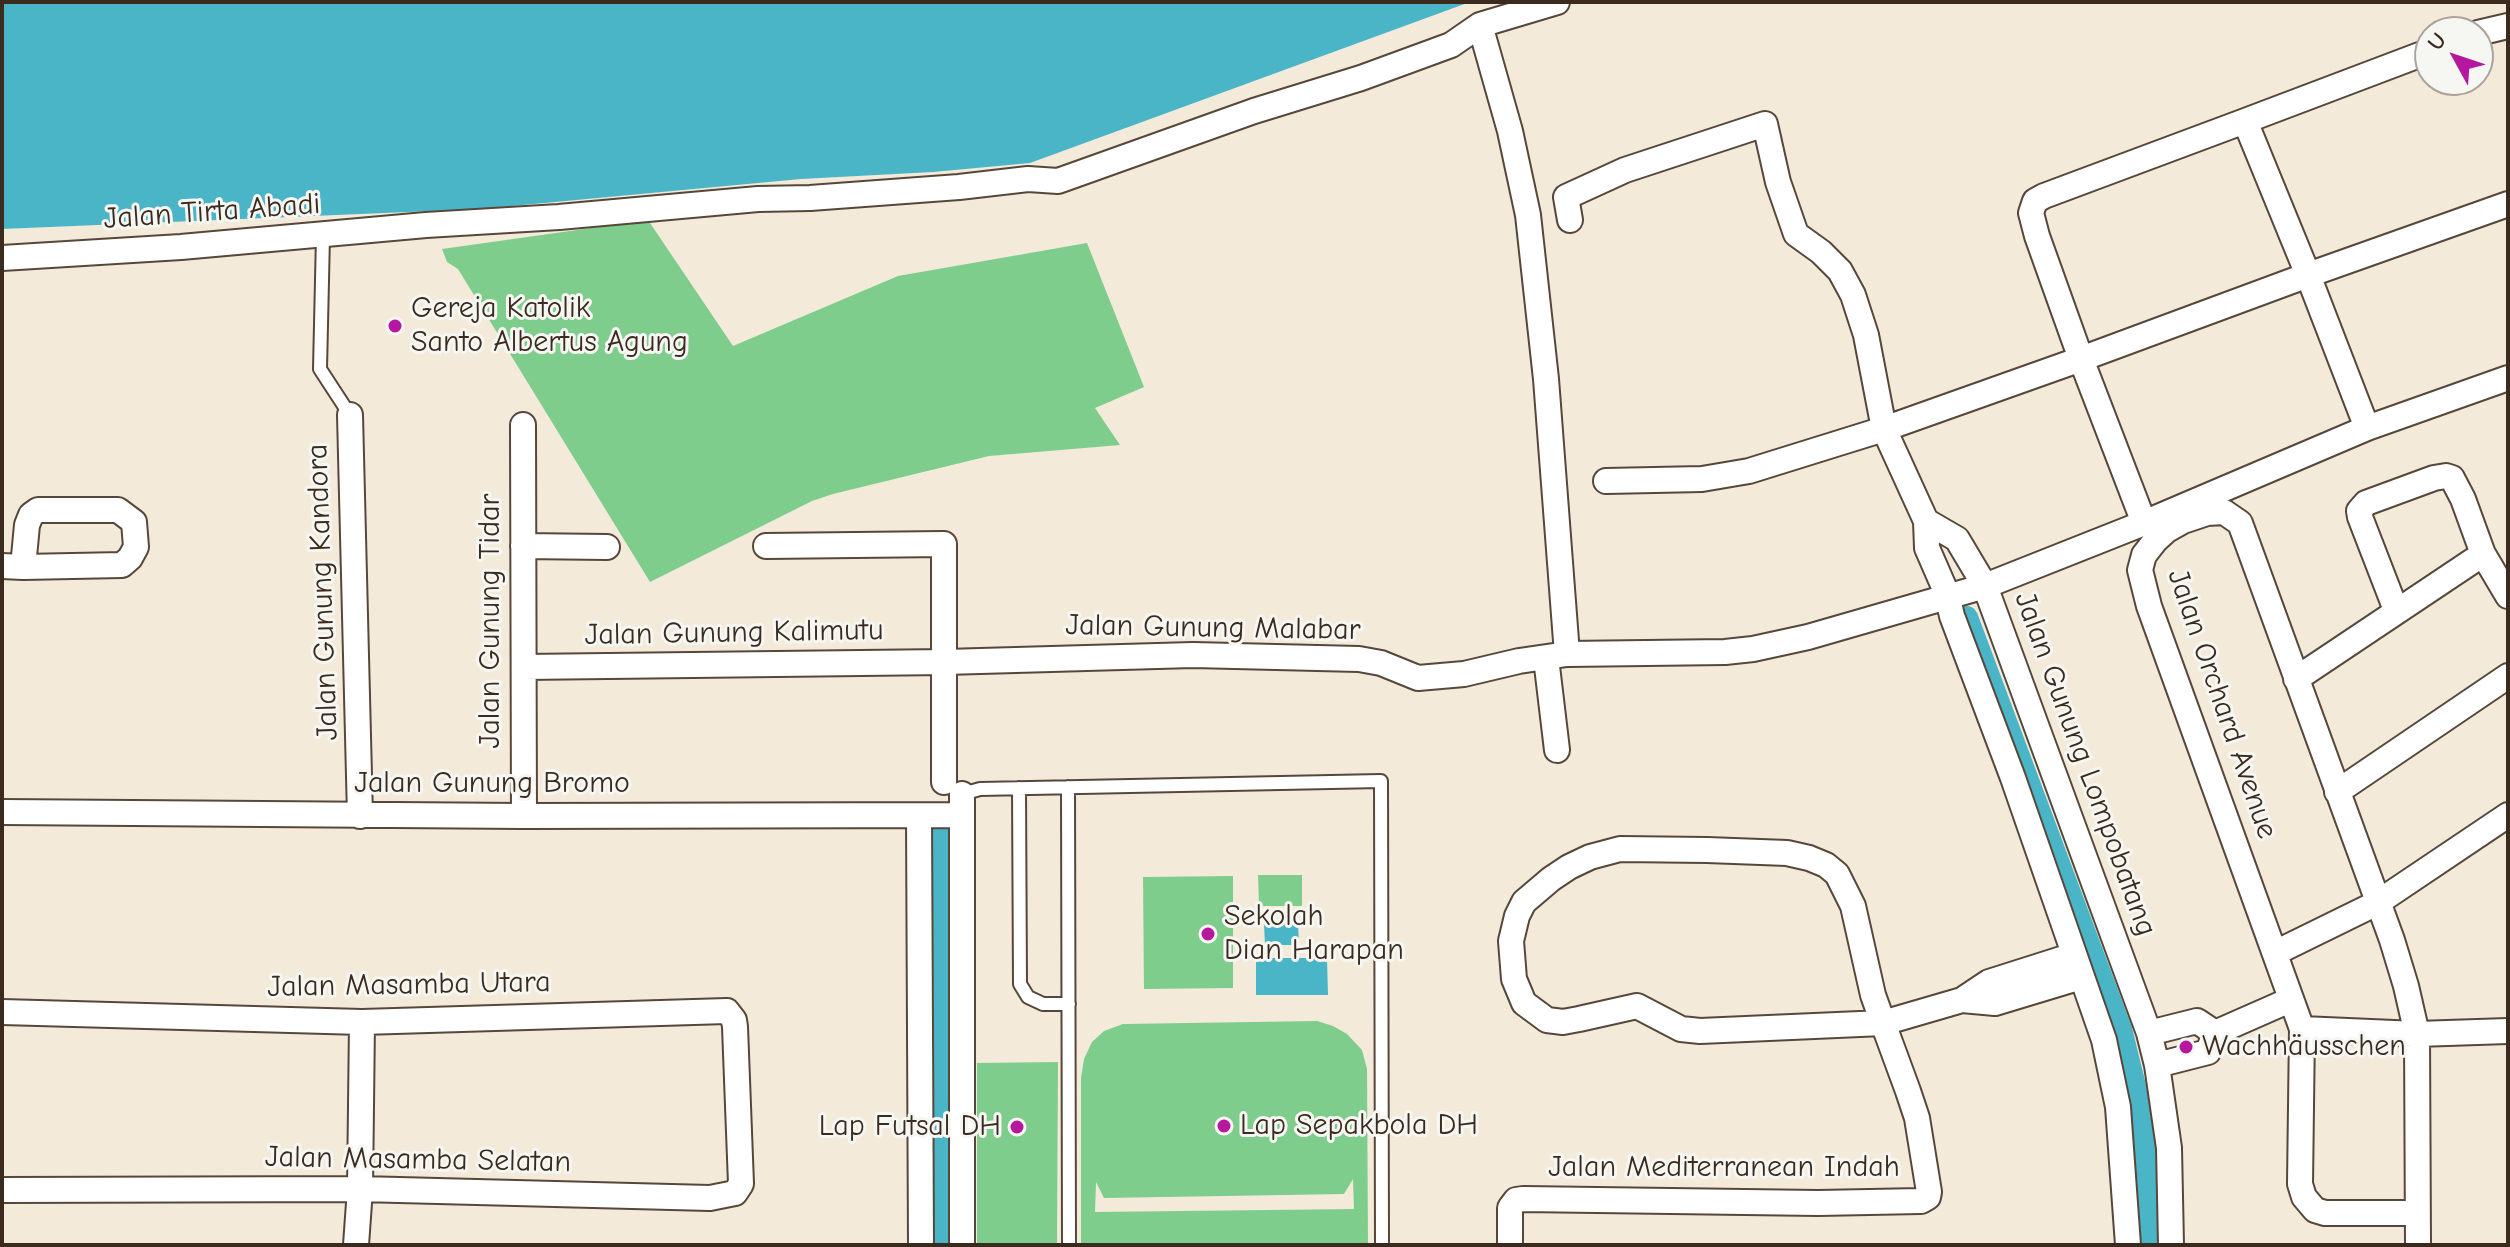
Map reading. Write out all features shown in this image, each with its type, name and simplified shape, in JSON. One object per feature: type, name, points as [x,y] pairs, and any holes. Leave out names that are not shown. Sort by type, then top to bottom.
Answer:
[{"type":"street","name":"Jalan Tirta Abadi","points":[[2,258],[323,236],[426,225],[959,187],[1028,179],[1058,181],[1451,45],[1480,25],[1557,2]]},
{"type":"street","points":[[1480,25],[1510,131],[1528,215],[1547,394],[1557,750]]},
{"type":"street","points":[[2144,523],[2037,236],[2031,213],[2035,201],[2414,57]]},
{"type":"street","points":[[2245,121],[2367,428]]},
{"type":"street","points":[[1570,220],[1566,197],[1625,170],[1765,124],[1778,182],[1796,234],[1840,271],[1853,295],[1866,335],[1884,429],[1926,521],[1927,548],[1947,594],[1952,616],[2013,778],[2104,1040],[2118,1107],[2128,1245]]},
{"type":"street","points":[[1606,481],[1702,479],[1749,471],[1884,429],[2508,204]]},
{"type":"street","points":[[1926,521],[1957,539],[1985,586],[2144,523],[2367,428],[2508,378]]},
{"type":"street","name":"Jalan Gunung Kandora","points":[[350,415],[360,816]]},
{"type":"street","name":"Jalan Gunung Tidar","points":[[523,425],[524,816]]},
{"type":"street","points":[[2396,610],[2359,511],[2366,503],[2446,476],[2452,478],[2463,499],[2483,554],[2508,596]]},
{"type":"street","points":[[38,510],[118,510],[134,522],[136,547],[124,564],[13,567],[28,519],[38,510]]},
{"type":"street","name":"Jalan Orchard Avenue","points":[[2302,1029],[2149,606],[2140,570],[2144,555],[2155,541],[2183,521],[2207,513],[2224,512],[2240,523],[2392,940],[2417,1034],[2418,1245]]},
{"type":"street","points":[[766,546],[944,544],[945,662],[956,797],[962,1245]]},
{"type":"street","points":[[523,546],[607,547]]},
{"type":"street","points":[[2296,679],[2483,554]]},
{"type":"street","name":"Jalan Gunung Lompobatang","points":[[1947,594],[1985,586],[2149,1033],[2169,1148],[2171,1245]]},
{"type":"street","name":"Jalan Gunung Malabar","points":[[945,662],[1178,655],[1318,657],[1372,660],[1418,678],[1464,674],[1556,656],[1753,649],[1808,637],[1947,594]]},
{"type":"street","name":"Jalan Gunung Kalimutu","points":[[524,667],[945,662]]},
{"type":"street","points":[[2337,792],[2508,676]]},
{"type":"street","points":[[921,1245],[919,816],[956,797]]},
{"type":"street","name":"Jalan Gunung Bromo","points":[[2,812],[360,816],[919,816]]},
{"type":"street","points":[[2275,953],[2377,903],[2508,815]]},
{"type":"street","points":[[1883,1023],[1867,972],[1853,906],[1837,874],[1809,858],[1787,853],[1635,848],[1605,853],[1569,867],[1551,879],[1524,902],[1517,916],[1511,950],[1514,979],[1524,1003],[1547,1020],[1563,1022],[1637,1006],[1681,1029],[1700,1031],[1883,1023],[1962,1000],[1995,1003],[2078,966]]},
{"type":"street","points":[[2157,1065],[2208,1052],[2215,1033],[2290,1000]]},
{"type":"street","name":"Jalan Masamba Utara","points":[[2,1012],[362,1022],[727,1011],[735,1027],[737,1098]]},
{"type":"street","points":[[2149,1033],[2197,1021],[2215,1033]]},
{"type":"street","points":[[356,1245],[360,1189],[362,1022]]},
{"type":"street","name":"Jalan Mediterranean Indah","points":[[1510,1244],[1510,1208],[1516,1200],[1523,1199],[1818,1203],[1917,1202],[1928,1197],[1928,1176],[1917,1118],[1883,1023]]},
{"type":"street","points":[[2417,1213],[2325,1213],[2315,1210],[2304,1197],[2300,1184],[2302,1029],[2417,1034],[2508,1031]]},
{"type":"street","name":"Jalan Masamba Selatan","points":[[2,1190],[360,1189],[728,1196],[735,1193],[741,1184],[737,1098]]},
{"type":"lane","points":[[323,236],[320,369],[350,415]]},
{"type":"lane","points":[[956,797],[980,789],[1381,781],[1382,1245]]},
{"type":"lane","points":[[1068,787],[1069,1245]]},
{"type":"lane","points":[[1019,788],[1020,984],[1028,997],[1043,1004],[1069,1004]]},
{"type":"green space","points":[[648,220],[733,346],[898,276],[1087,243],[1144,387],[1095,408],[1120,445],[989,456],[833,494],[812,501],[650,582],[458,269],[447,262],[442,249]]},
{"type":"green space","points":[[1258,875],[1302,875],[1302,906],[1259,906]]},
{"type":"green space","points":[[1233,876],[1233,988],[1144,989],[1143,877]]},
{"type":"green space","name":"Lap Sepakbola DH","points":[[1317,1021],[1347,1034],[1362,1050],[1367,1069],[1368,1245],[1081,1245],[1081,1078],[1084,1059],[1092,1042],[1104,1031],[1123,1024]],"holes":[[[1353,1179],[1354,1209],[1095,1212],[1096,1182],[1104,1198],[1344,1194]]]},
{"type":"green space","name":"Lap Futsal DH","points":[[1058,1062],[1057,1245],[977,1245],[977,1063]]},
{"type":"water","points":[[2,2],[1470,2],[1030,163],[801,179],[480,209],[2,229]]},
{"type":"water","points":[[1298,923],[1299,945],[1265,945],[1264,924]]},
{"type":"water","points":[[1256,958],[1327,958],[1328,995],[1256,995]]},
{"type":"waterway","points":[[1967,617],[2121,1029],[2144,1137],[2147,1245]]},
{"type":"waterway","points":[[937,1245],[943,830]]},
{"type":"place","name":"Gereja Katolik Santo Albertus Agung","points":[[395,326]]},
{"type":"place","name":"Sekolah Dian Harapan","points":[[1208,934]]},
{"type":"place","name":"Wachhäusschen","points":[[2186,1047]]},
{"type":"place","name":"Lap Sepakbola DH","points":[[1224,1126]]},
{"type":"place","name":"Lap Futsal DH","points":[[1017,1127]]}]
